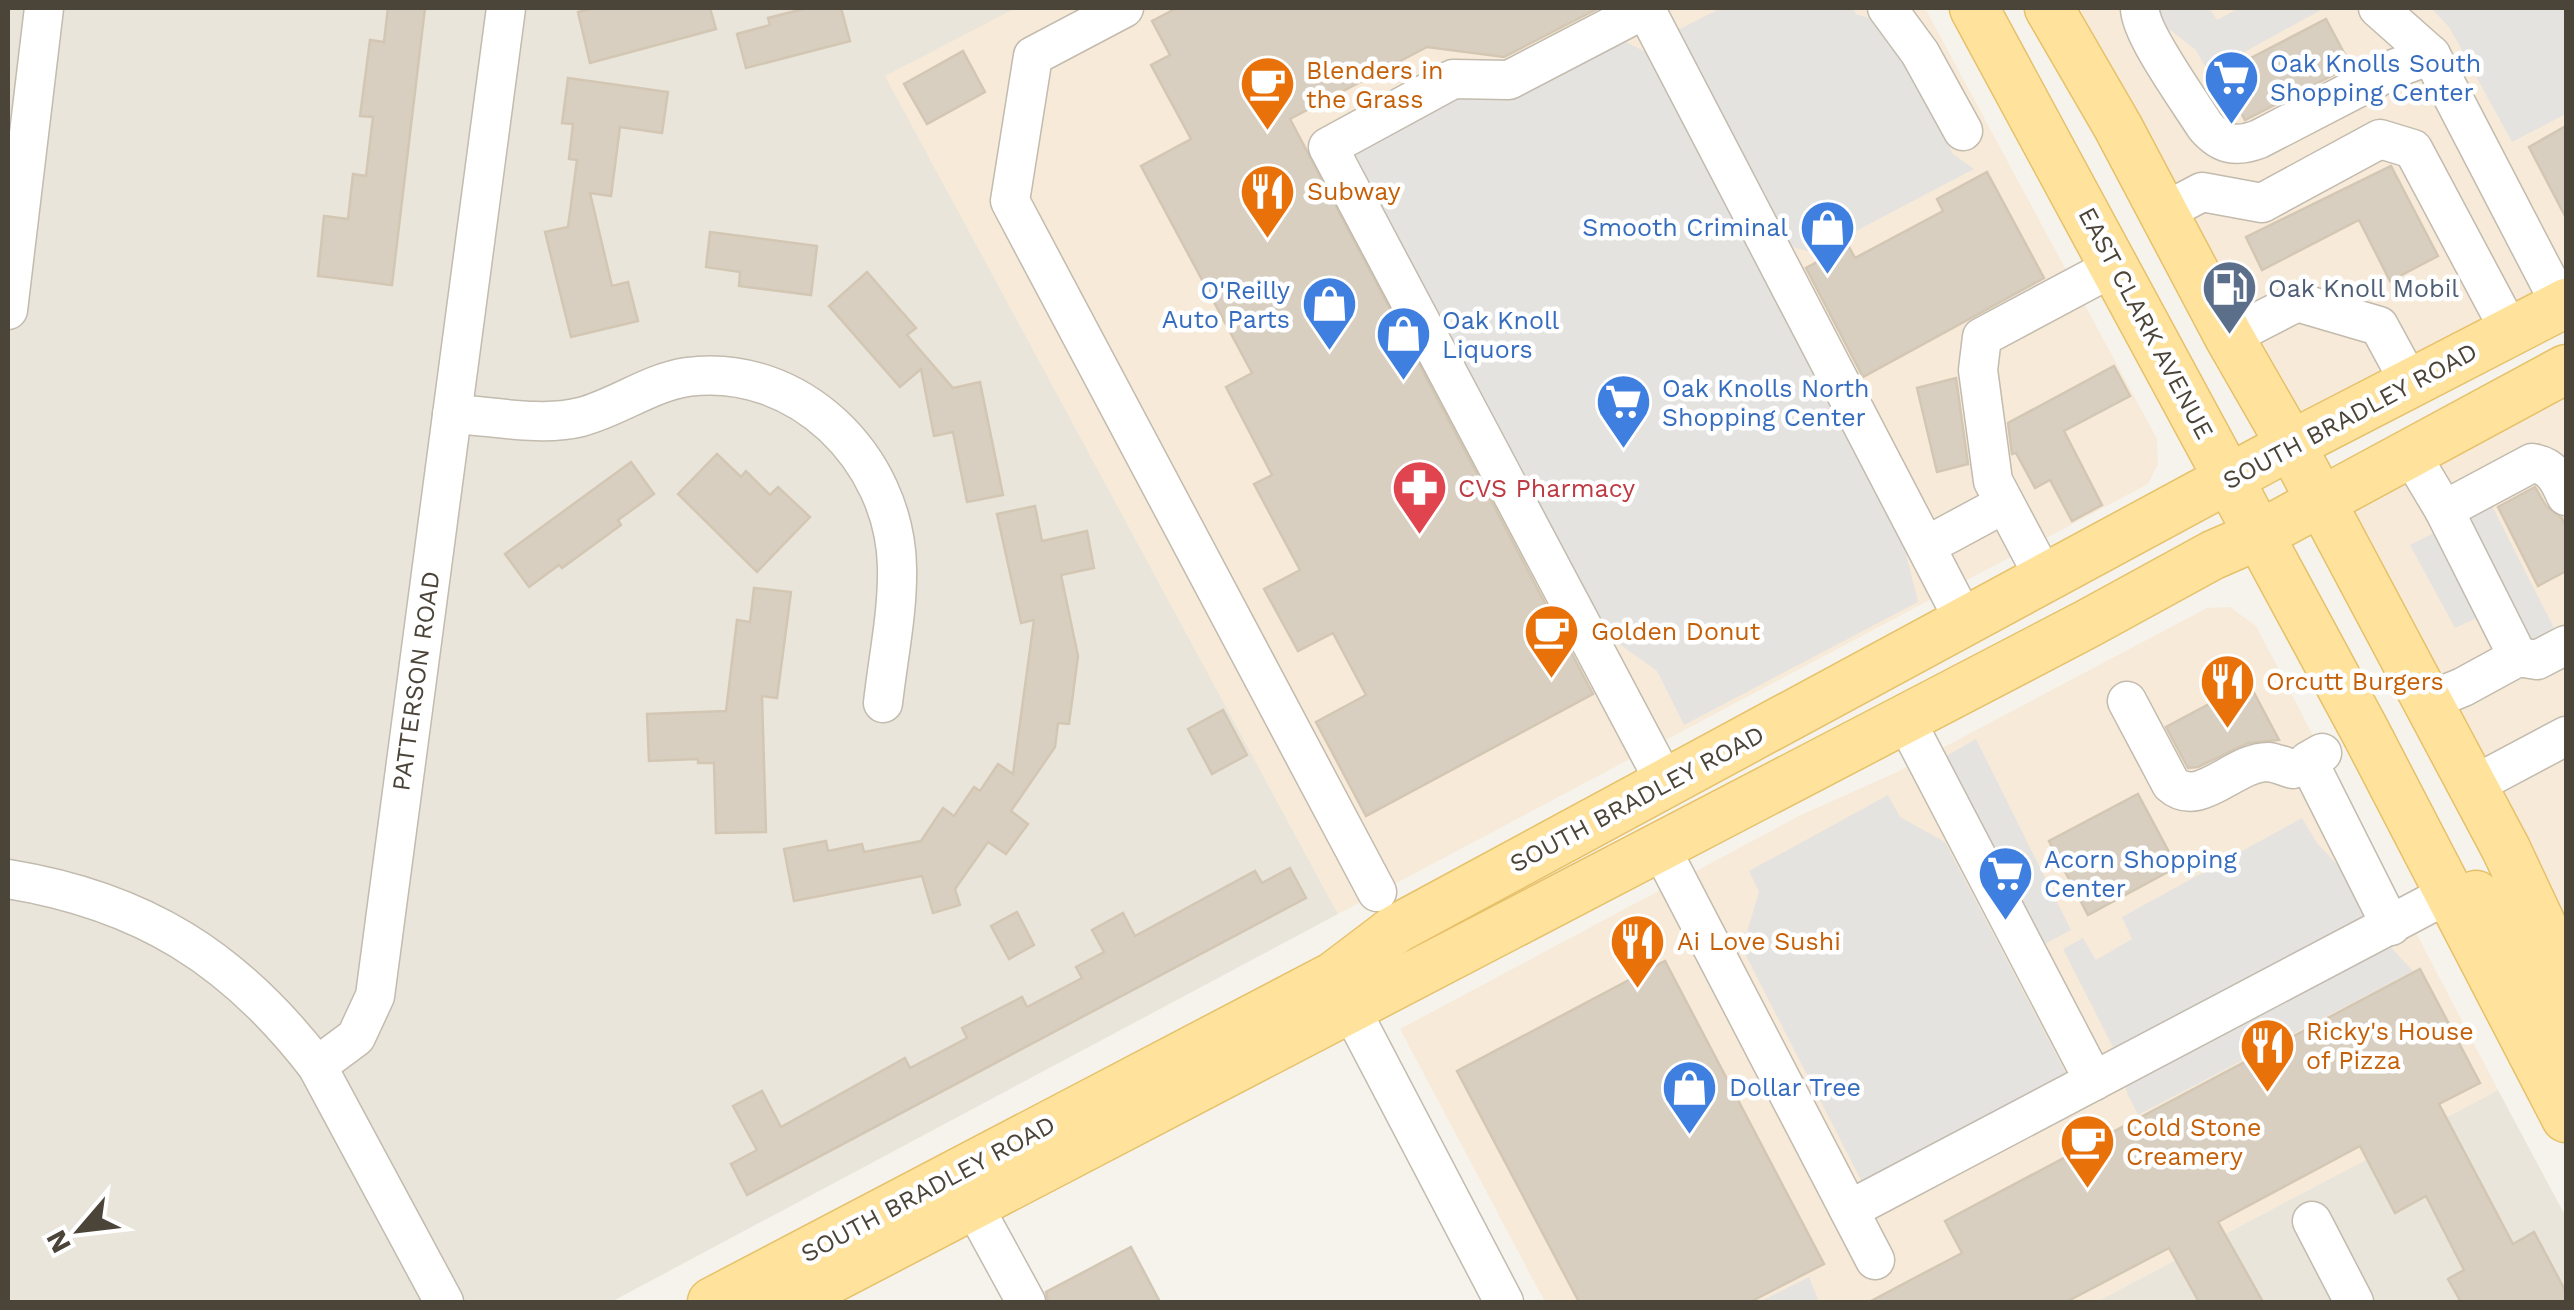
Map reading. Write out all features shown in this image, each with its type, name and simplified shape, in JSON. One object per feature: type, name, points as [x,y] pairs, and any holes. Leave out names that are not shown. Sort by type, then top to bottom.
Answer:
[{"type":"main road","name":"EAST CLARK AVENUE","points":[[1974,8],[2230,479],[2566,1118]]},
{"type":"main road","points":[[2026,8],[2086,104],[2104,123],[2118,127]]},
{"type":"main road","points":[[2049,8],[2291,445],[2472,786],[2566,973]]},
{"type":"main road","name":"SOUTH BRADLEY ROAD","points":[[787,1302],[973,1205],[1341,993],[1396,929],[2291,445],[2564,304]]},
{"type":"main road","name":"SOUTH BRADLEY ROAD","points":[[712,1302],[1341,993],[1660,847],[2566,369]]},
{"type":"main road","points":[[1436,908],[1496,905],[1610,844],[1644,840],[1660,847],[1662,834],[1688,806],[1812,738],[1846,686]]},
{"type":"main road","points":[[2450,894],[2479,895],[2496,910],[2566,1043]]},
{"type":"street","points":[[8,310],[15,183],[44,8]]},
{"type":"street","name":"PATTERSON ROAD","points":[[316,1066],[356,1038],[375,996],[506,8]]},
{"type":"street","points":[[1124,8],[1033,56],[1010,201],[1377,892]]},
{"type":"street","points":[[1666,784],[1328,147],[1453,79],[1509,80],[1646,8],[1965,622]]},
{"type":"street","points":[[1886,8],[1920,54],[1963,131]]},
{"type":"street","points":[[2140,8],[2148,34],[2205,126],[2215,138],[2228,144],[2260,139],[2396,68],[2431,55]]},
{"type":"street","points":[[2378,8],[2431,55],[2564,304]]},
{"type":"street","points":[[2164,212],[2202,192],[2262,203],[2380,139],[2413,149],[2510,331]]},
{"type":"street","points":[[2045,578],[1993,480],[1978,370],[1982,337],[2115,266]]},
{"type":"street","points":[[2229,337],[2297,302],[2379,326],[2410,383]]},
{"type":"street","points":[[452,414],[540,420],[580,417],[648,388],[686,378],[727,375],[796,396],[851,442],[876,480],[892,525],[897,567],[883,703]]},
{"type":"street","points":[[2410,453],[2444,510],[2518,657]]},
{"type":"street","points":[[2444,510],[2532,463],[2554,472],[2566,496]]},
{"type":"street","points":[[1926,546],[2004,504]]},
{"type":"street","points":[[2428,702],[2518,657],[2537,660],[2566,645]]},
{"type":"street","points":[[2128,701],[2171,784],[2181,792],[2194,794],[2242,768],[2269,762],[2308,761],[2391,926]]},
{"type":"street","points":[[1905,719],[2094,1082]]},
{"type":"street","points":[[2472,786],[2566,736]]},
{"type":"street","points":[[1660,847],[1875,1260]]},
{"type":"street","points":[[8,879],[98,900],[156,924],[226,968],[282,1022],[316,1066],[444,1302]]},
{"type":"street","points":[[1849,1210],[2450,894]]},
{"type":"street","points":[[1341,993],[1501,1302]]},
{"type":"street","points":[[973,1205],[1026,1302]]},
{"type":"street","points":[[2312,1221],[2354,1302]]},
{"type":"shaded area","points":[[8,8],[1016,8],[886,77],[1338,914],[611,1302],[8,1302]]},
{"type":"shaded area","name":"Oak Knolls North Shopping Center","points":[[1016,8],[1925,8],[2157,439],[2158,464],[2148,484],[1338,914],[885,76]]},
{"type":"shaded area","points":[[1721,8],[1853,8],[1856,14],[1882,22],[1953,154],[1974,169],[1814,253],[1793,247],[1678,30]]},
{"type":"shaded area","points":[[2060,8],[2566,8],[2566,287],[2293,430]]},
{"type":"shaded area","points":[[2157,8],[2209,8],[2217,20],[2239,8],[2321,10],[2208,72],[2196,50],[2165,26]]},
{"type":"shaded area","points":[[2431,8],[2566,8],[2566,114],[2512,142],[2449,27]]},
{"type":"shaded area","points":[[1626,42],[1648,53],[1902,538],[1918,602],[1684,725],[1657,671],[1611,638],[1350,159],[1458,94],[1510,97]]},
{"type":"shaded area","points":[[2566,387],[2566,960],[2340,509]]},
{"type":"shaded area","points":[[2491,504],[2554,628],[2516,648],[2496,609],[2455,628],[2410,545]]},
{"type":"shaded area","name":"Acorn Shopping Center","points":[[2230,607],[2256,626],[2498,1090],[2096,1302],[1545,1302],[1400,1029],[1801,815],[1897,772],[2207,608]]},
{"type":"shaded area","points":[[1976,739],[2071,930],[2032,951],[1937,761]]},
{"type":"shaded area","points":[[1888,795],[1900,817],[1945,842],[2069,1079],[1863,1184],[1742,948],[1759,892],[1749,871]]},
{"type":"shaded area","points":[[2302,818],[2317,843],[2342,870],[2371,926],[2413,971],[2138,1115],[2127,1093],[2118,1057],[2063,949],[2083,938],[2096,960],[2132,939],[2122,917]]},
{"type":"shaded area","points":[[2498,1090],[2566,1217],[2566,1302],[2096,1302]]},
{"type":"shaded area","points":[[1809,1277],[1819,1302],[1759,1302]]},
{"type":"building","points":[[388,8],[425,8],[392,285],[318,276],[324,216],[348,219],[353,174],[366,176],[373,117],[360,116],[370,40],[384,42]]},
{"type":"building","points":[[596,8],[710,8],[716,29],[590,63],[578,12]]},
{"type":"building","points":[[807,8],[841,8],[850,41],[746,68],[737,34],[770,25],[768,18]]},
{"type":"building","points":[[1177,8],[1599,8],[1504,57],[1427,47],[1290,119],[1593,694],[1366,816],[1316,722],[1366,695],[1333,633],[1298,651],[1264,589],[1300,570],[1254,484],[1272,475],[1226,387],[1252,373],[1141,166],[1191,139],[1151,65],[1170,55],[1152,21]]},
{"type":"building","points":[[2326,19],[2351,66],[2245,120],[2220,74]]},
{"type":"building","points":[[963,51],[985,92],[927,124],[904,84]]},
{"type":"building","points":[[568,78],[668,92],[662,133],[620,127],[611,196],[590,193],[612,286],[628,282],[638,321],[571,337],[545,232],[568,227],[577,160],[569,159],[573,124],[562,123]]},
{"type":"building","points":[[2566,126],[2566,218],[2529,147]]},
{"type":"building","points":[[2391,166],[2438,256],[2390,281],[2359,220],[2262,270],[2246,237]]},
{"type":"building","points":[[1987,172],[2044,278],[1863,377],[1806,268],[1848,245],[1855,258],[1943,211],[1937,199]]},
{"type":"building","points":[[710,232],[817,246],[811,295],[739,286],[740,272],[706,267]]},
{"type":"building","points":[[867,272],[916,328],[907,335],[953,388],[980,382],[1003,495],[967,502],[953,432],[934,436],[921,369],[900,387],[829,306]]},
{"type":"building","points":[[2114,366],[2130,396],[2064,431],[2102,505],[2072,521],[2050,480],[2035,488],[2016,453],[2012,454],[2008,423]]},
{"type":"building","points":[[1956,378],[1968,464],[1937,472],[1917,388]]},
{"type":"building","points":[[717,454],[741,477],[746,471],[770,495],[778,487],[810,517],[757,572],[678,494]]},
{"type":"building","points":[[631,462],[654,494],[618,520],[621,525],[529,587],[505,554]]},
{"type":"building","points":[[2535,487],[2566,527],[2566,571],[2538,586],[2498,507]]},
{"type":"building","points":[[1035,506],[1042,541],[1087,531],[1094,568],[1061,575],[1078,656],[1069,724],[1058,723],[1055,747],[1011,811],[1028,824],[1006,854],[988,842],[955,889],[960,905],[933,913],[922,876],[794,901],[784,849],[826,841],[828,851],[862,844],[864,852],[921,841],[943,808],[954,816],[974,787],[980,791],[998,764],[1013,774],[1034,620],[1021,623],[997,514]]},
{"type":"building","points":[[754,588],[791,592],[777,698],[762,696],[766,832],[716,833],[714,763],[698,763],[698,759],[649,761],[647,714],[726,711],[737,620],[750,622]]},
{"type":"building","points":[[2252,689],[2279,740],[2248,743],[2188,768],[2166,727],[2226,695],[2229,702]]},
{"type":"building","points":[[1223,710],[1247,755],[1212,774],[1188,729]]},
{"type":"building","points":[[2138,794],[2177,867],[2088,915],[2049,841]]},
{"type":"building","points":[[1290,868],[1306,898],[747,1195],[731,1164],[757,1150],[733,1106],[762,1091],[781,1127],[905,1058],[910,1068],[967,1038],[962,1028],[1022,997],[1027,1007],[1082,978],[1076,967],[1104,952],[1092,930],[1123,913],[1135,936],[1255,871],[1262,883]]},
{"type":"building","points":[[1017,912],[1034,945],[1009,959],[991,926]]},
{"type":"building","points":[[1665,961],[1824,1264],[1750,1302],[1579,1302],[1457,1071]]},
{"type":"building","points":[[2420,969],[2480,1083],[2439,1104],[2513,1244],[2534,1232],[2566,1292],[2566,1302],[2461,1302],[2448,1279],[2464,1270],[2426,1196],[2395,1213],[2360,1146],[2218,1222],[2263,1302],[2199,1302],[2169,1248],[2066,1302],[1869,1302],[1962,1253],[1945,1221]]},
{"type":"building","points":[[1131,1247],[1160,1302],[1048,1302],[1046,1292]]},
{"type":"place","name":"Oak Knolls South Shopping Center","points":[[2231,126]]},
{"type":"place","name":"Blenders in the Grass","points":[[1267,133]]},
{"type":"place","name":"Subway","points":[[1268,240]]},
{"type":"place","name":"Smooth Criminal","points":[[1827,276]]},
{"type":"place","name":"Oak Knoll Mobil","points":[[2229,337]]},
{"type":"place","name":"O'Reilly Auto Parts","points":[[1329,353]]},
{"type":"place","name":"Oak Knoll Liquors","points":[[1403,383]]},
{"type":"place","name":"Oak Knolls North Shopping Center","points":[[1623,451]]},
{"type":"place","name":"CVS Pharmacy","points":[[1419,537]]},
{"type":"place","name":"Golden Donut","points":[[1552,680]]},
{"type":"place","name":"Orcutt Burgers","points":[[2227,730]]},
{"type":"place","name":"Acorn Shopping Center","points":[[2005,922]]},
{"type":"place","name":"Ai Love Sushi","points":[[1638,990]]},
{"type":"place","name":"Ricky's House of Pizza","points":[[2267,1094]]},
{"type":"place","name":"Dollar Tree","points":[[1690,1136]]},
{"type":"place","name":"Cold Stone Creamery","points":[[2087,1190]]}]
